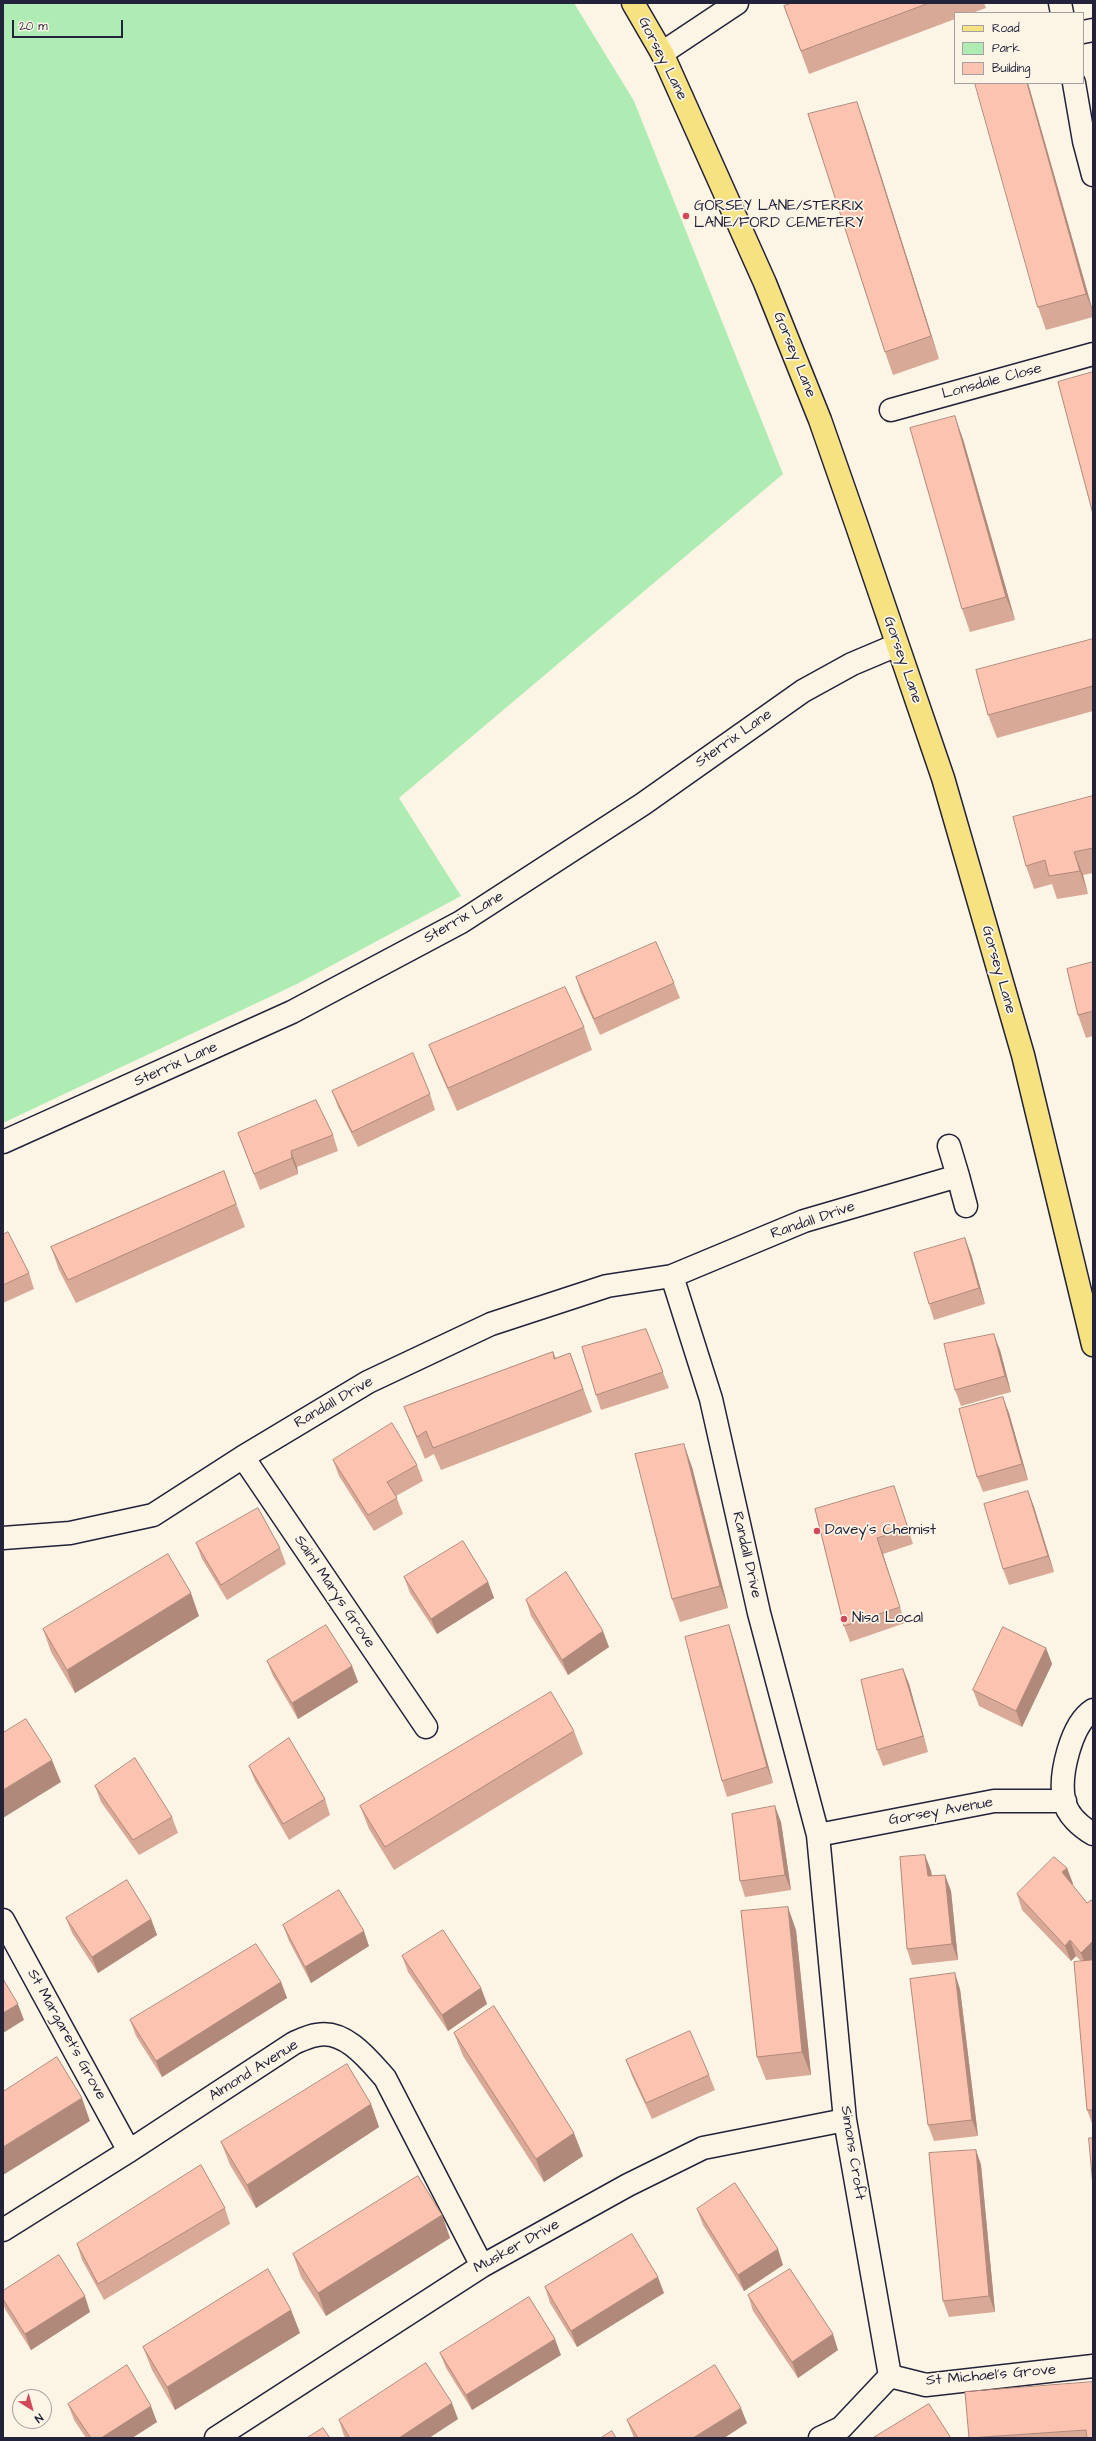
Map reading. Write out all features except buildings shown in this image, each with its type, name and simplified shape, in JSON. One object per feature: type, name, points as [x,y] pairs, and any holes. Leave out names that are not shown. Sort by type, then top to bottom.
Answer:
[{"type":"main road","name":"Gorsey Lane","points":[[633,3],[662,54],[765,283],[820,420],[942,778],[1023,1055],[1093,1345]]},
{"type":"street","points":[[662,54],[737,3]]},
{"type":"street","points":[[1074,84],[1084,140],[1093,175]]},
{"type":"street","name":"Lonsdale Close","points":[[891,410],[1093,354]]},
{"type":"street","name":"Sterrix Lane","points":[[3,1142],[292,1012],[461,922],[643,804],[804,690],[852,664],[897,645]]},
{"type":"street","points":[[949,1146],[966,1206]]},
{"type":"street","name":"Randall Drive","points":[[3,1538],[70,1533],[153,1515],[368,1382],[491,1324],[607,1286],[672,1276],[804,1221],[958,1176]]},
{"type":"street","name":"Randall Drive","points":[[672,1276],[711,1399],[759,1613],[818,1835]]},
{"type":"street","name":"Saint Marys Grove","points":[[243,1458],[426,1727]]},
{"type":"street","points":[[1093,1710],[1086,1715],[1072,1742],[1064,1772],[1064,1801],[1080,1826],[1093,1834]]},
{"type":"street","name":"Gorsey Avenue","points":[[818,1835],[994,1801],[1064,1801]]},
{"type":"street","name":"Simons Croft","points":[[818,1835],[845,2120],[890,2376]]},
{"type":"street","name":"St Margaret's Grove","points":[[3,1920],[129,2151]]},
{"type":"street","name":"Almond Avenue","points":[[3,2230],[129,2151],[294,2043],[319,2034],[344,2039],[365,2055],[385,2078],[482,2266]]},
{"type":"street","name":"Musker Drive","points":[[216,2438],[482,2266],[628,2185],[703,2148],[845,2120]]},
{"type":"street","name":"St Michael's Grove","points":[[890,2376],[926,2385],[1093,2366]]},
{"type":"street","points":[[820,2438],[841,2428],[890,2376]]},
{"type":"green space","points":[[3,3],[574,3],[634,101],[783,474],[399,798],[461,896],[297,984],[3,1123]]},
{"type":"place","name":"GORSEY LANE/STERRIX LANE/FORD CEMETERY","points":[[686,216]]},
{"type":"place","name":"Davey's Chemist","points":[[817,1531]]},
{"type":"place","name":"Nisa Local","points":[[844,1619]]}]
